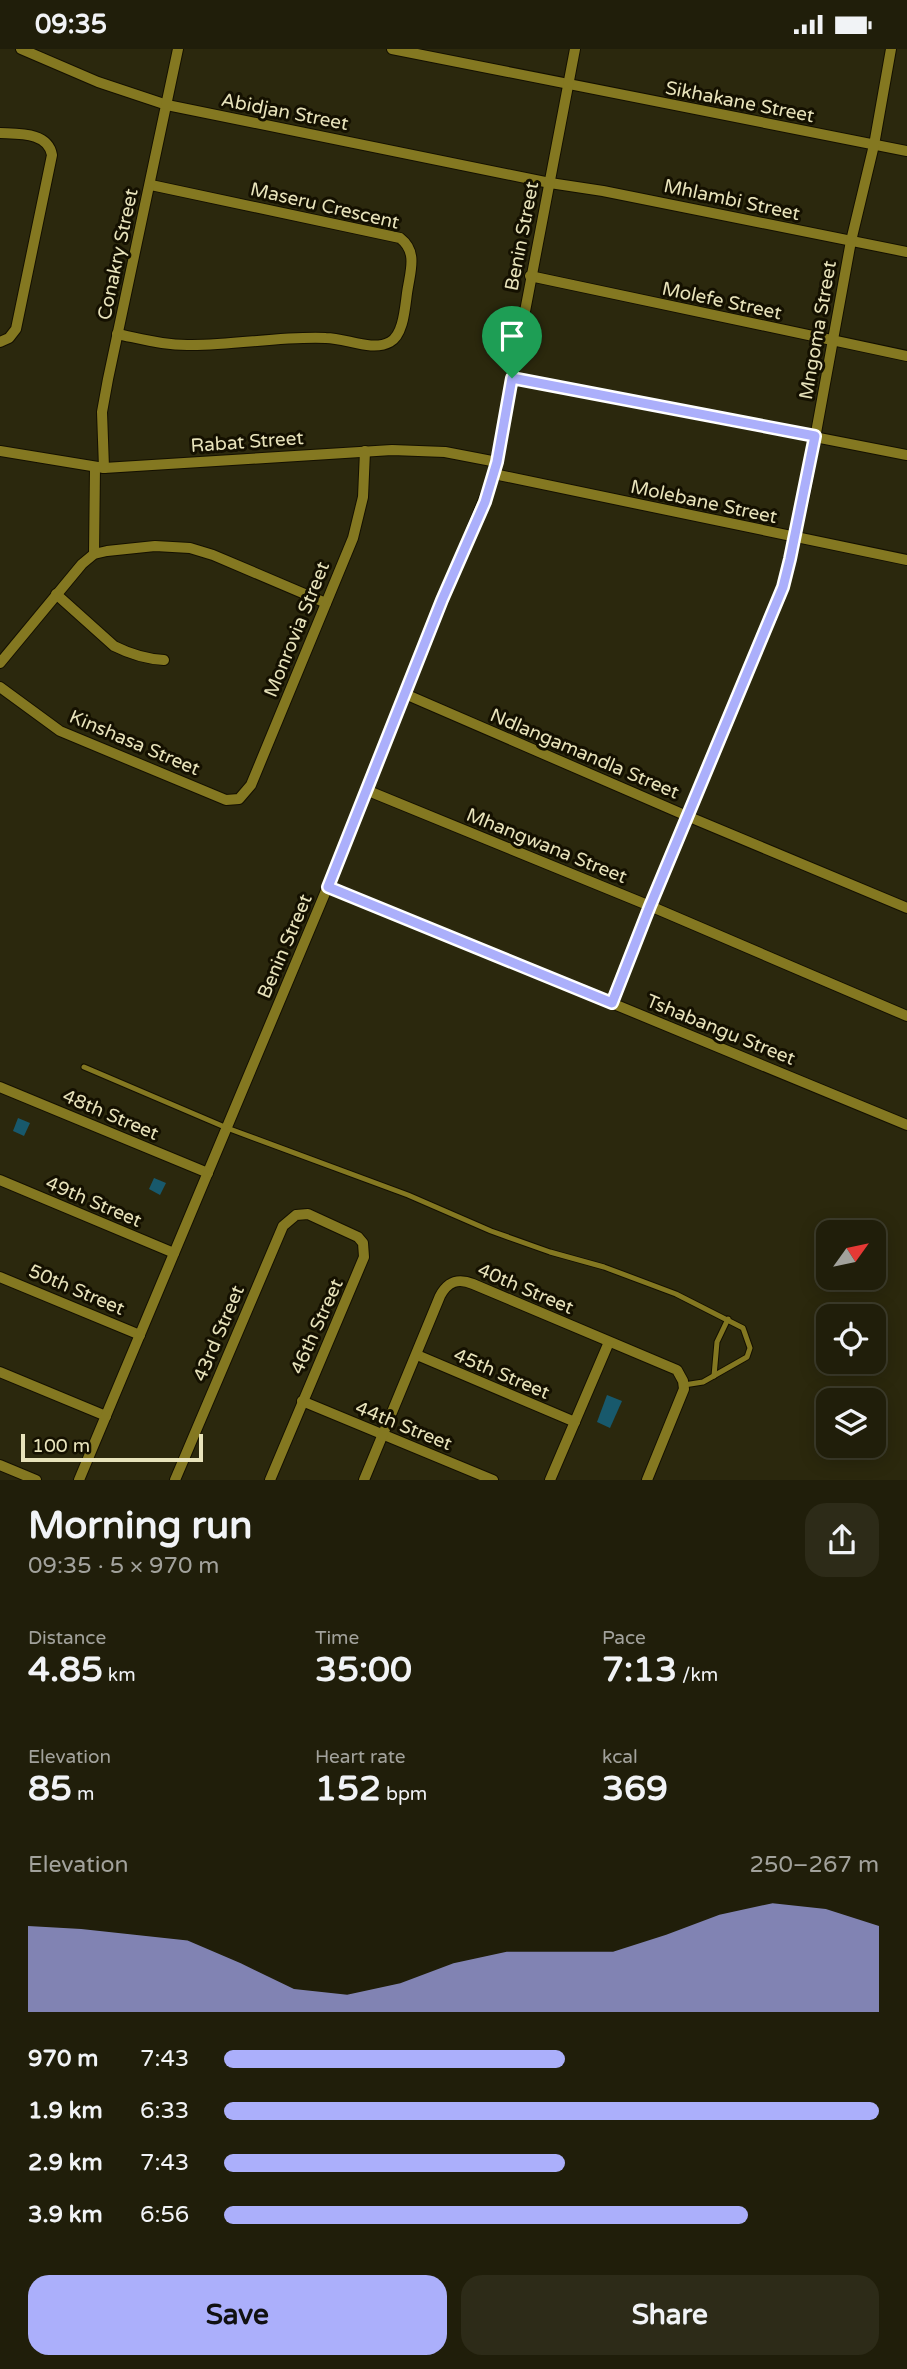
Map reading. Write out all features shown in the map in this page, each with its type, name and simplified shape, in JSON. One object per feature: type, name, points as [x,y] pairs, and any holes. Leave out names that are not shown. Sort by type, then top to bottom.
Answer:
[{"type":"street","name":"Abidjan Street","points":[[21,49],[98,82],[167,105],[550,183]]},
{"type":"street","name":"Conakry Street","points":[[94,554],[102,412],[178,49]]},
{"type":"street","name":"Sikhakane Street","points":[[392,49],[907,151]]},
{"type":"street","name":"Benin Street","points":[[79,1480],[328,887],[494,474],[575,49]]},
{"type":"street","name":"Mngoma Street","points":[[612,1003],[787,573],[891,49]]},
{"type":"street","points":[[0,133],[39,138],[49,146],[52,155],[16,329],[9,338],[0,342]]},
{"type":"street","name":"Mhlambi Street","points":[[550,183],[603,191],[907,252]]},
{"type":"street","name":"Maseru Crescent","points":[[117,334],[172,345],[311,337],[381,345],[393,340],[399,330],[412,260],[410,248],[400,238],[150,185]]},
{"type":"street","name":"Molefe Street","points":[[530,277],[907,356]]},
{"type":"street","points":[[512,378],[907,455]]},
{"type":"street","name":"Rabat Street","points":[[0,451],[99,468],[416,450],[444,452],[497,462]]},
{"type":"street","name":"Monrovia Street","points":[[226,800],[239,799],[251,785],[353,538],[362,507],[365,451]]},
{"type":"street","name":"Molebane Street","points":[[494,474],[907,560]]},
{"type":"street","points":[[0,663],[77,569],[94,554],[137,547],[190,548],[213,555],[326,603]]},
{"type":"street","points":[[56,594],[114,646],[149,659],[164,660]]},
{"type":"street","name":"Kinshasa Street","points":[[0,687],[60,731],[226,800]]},
{"type":"street","name":"Ndlangamandla Street","points":[[405,694],[907,908]]},
{"type":"street","name":"Mhangwana Street","points":[[366,790],[650,906],[907,1016]]},
{"type":"street","name":"Tshabangu Street","points":[[328,887],[907,1125]]},
{"type":"street","name":"48th Street","points":[[0,1087],[208,1173]]},
{"type":"street","name":"49th Street","points":[[0,1180],[174,1253]]},
{"type":"street","name":"46th Street","points":[[270,1480],[359,1271],[364,1250],[363,1243],[352,1233],[308,1214]]},
{"type":"street","name":"43rd Street","points":[[176,1480],[283,1226],[296,1215],[308,1214]]},
{"type":"street","name":"50th Street","points":[[0,1276],[140,1335]]},
{"type":"street","name":"40th Street","points":[[363,1480],[442,1291],[458,1280],[674,1368],[684,1385]]},
{"type":"street","points":[[550,1480],[609,1342]]},
{"type":"street","name":"45th Street","points":[[416,1356],[575,1422]]},
{"type":"street","points":[[0,1372],[106,1416]]},
{"type":"street","points":[[647,1480],[684,1385]]},
{"type":"street","name":"44th Street","points":[[302,1401],[493,1480]]},
{"type":"street","points":[[0,1465],[36,1480]]},
{"type":"lane","points":[[84,1067],[227,1128],[408,1195],[491,1231],[604,1267],[676,1294],[743,1328],[750,1348],[747,1357],[703,1382],[684,1385]]},
{"type":"lane","points":[[714,1376],[717,1342],[727,1319]]},
{"type":"building","points":[[18,1118],[30,1123],[24,1136],[13,1131]]},
{"type":"building","points":[[154,1178],[166,1183],[160,1195],[149,1189]]},
{"type":"building","points":[[607,1395],[622,1401],[610,1428],[597,1422]]},
{"type":"route","points":[[512,378],[815,436],[783,587],[612,1003],[328,887],[442,600],[485,502],[497,462],[512,378]]}]
